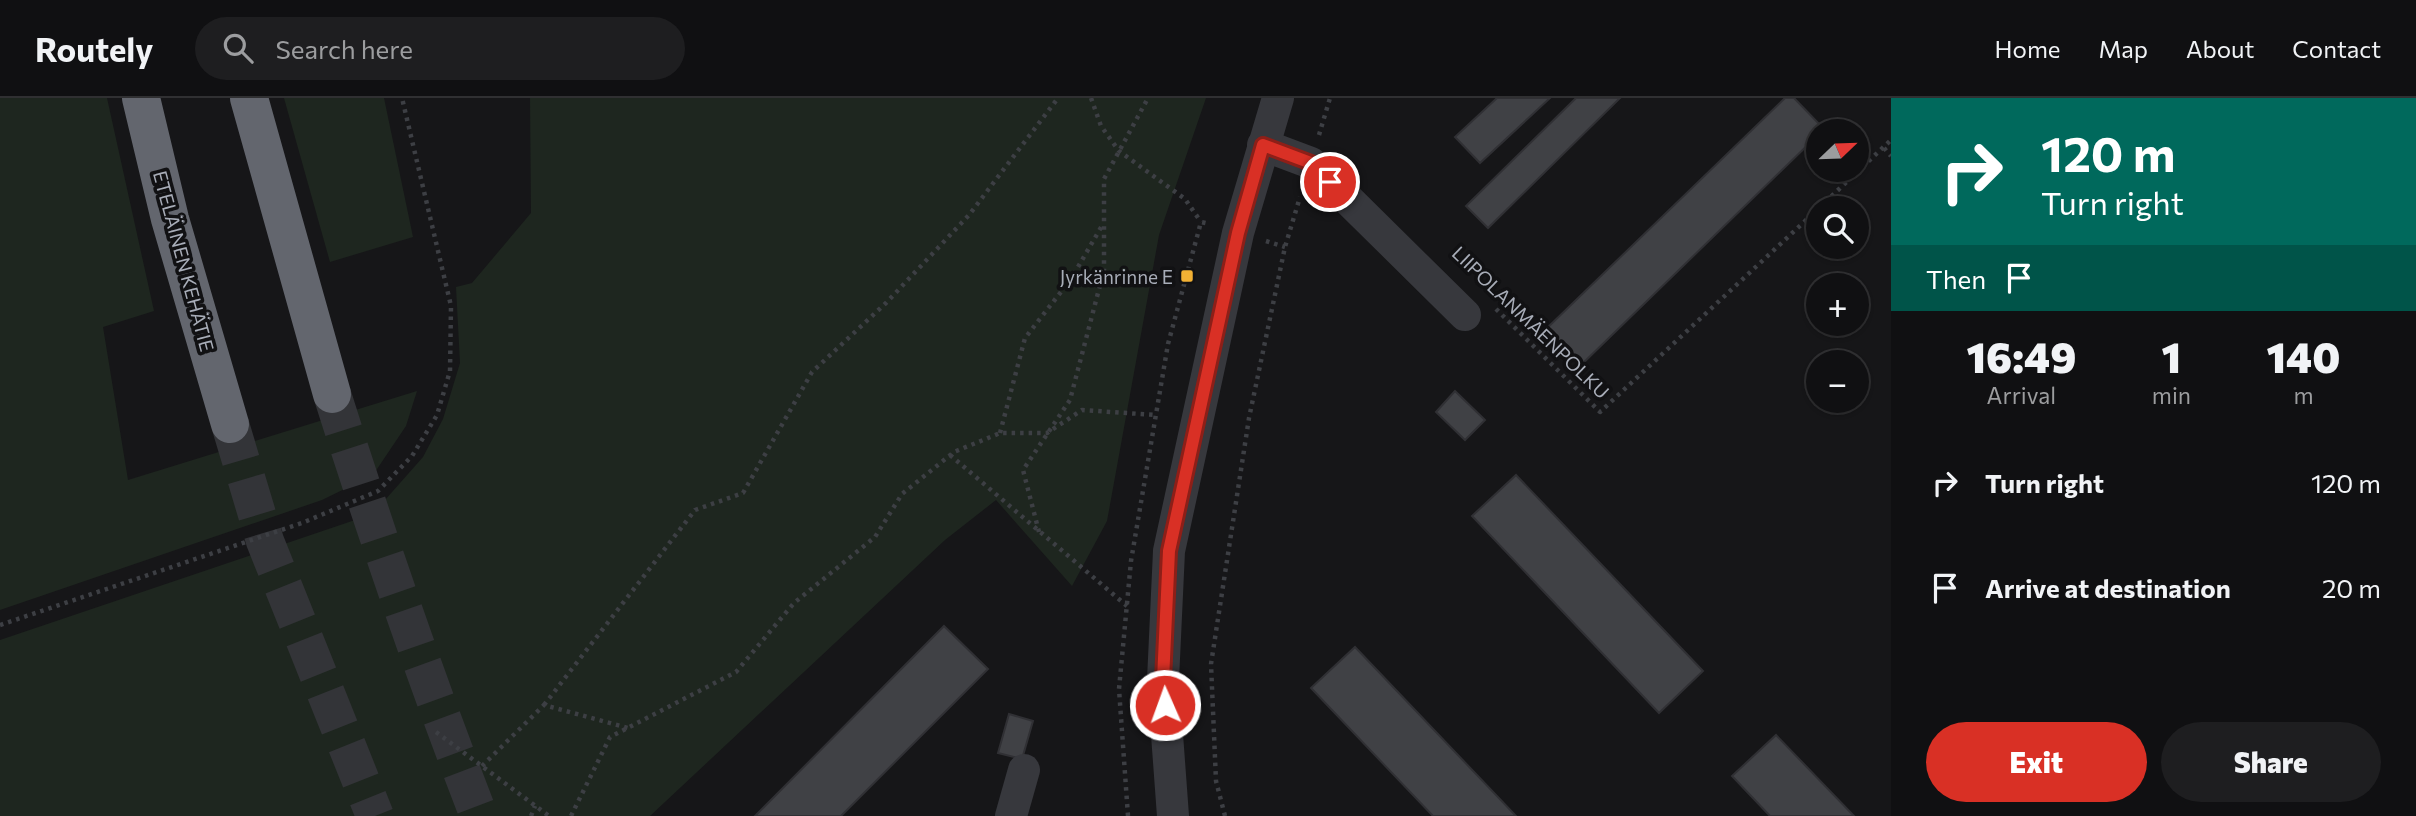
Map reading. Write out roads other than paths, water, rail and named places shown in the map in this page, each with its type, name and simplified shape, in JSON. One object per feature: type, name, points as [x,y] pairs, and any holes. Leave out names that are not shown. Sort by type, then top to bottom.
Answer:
[{"type":"highway","name":"ETELÄINEN KEHÄTIE","points":[[141,98],[170,219],[230,424]]},
{"type":"highway","points":[[249,98],[332,394]]},
{"type":"street","points":[[1173,816],[1163,680],[1169,551],[1238,233],[1278,98]]},
{"type":"street","points":[[1263,145],[1320,153],[1479,310]]},
{"type":"street","points":[[1011,816],[1024,770]]},
{"type":"tunnel","points":[[332,394],[402,606],[479,816]]},
{"type":"tunnel","points":[[230,424],[265,541],[375,816]]},
{"type":"place","name":"Jyrkänrinne E","points":[[1187,276]]}]
